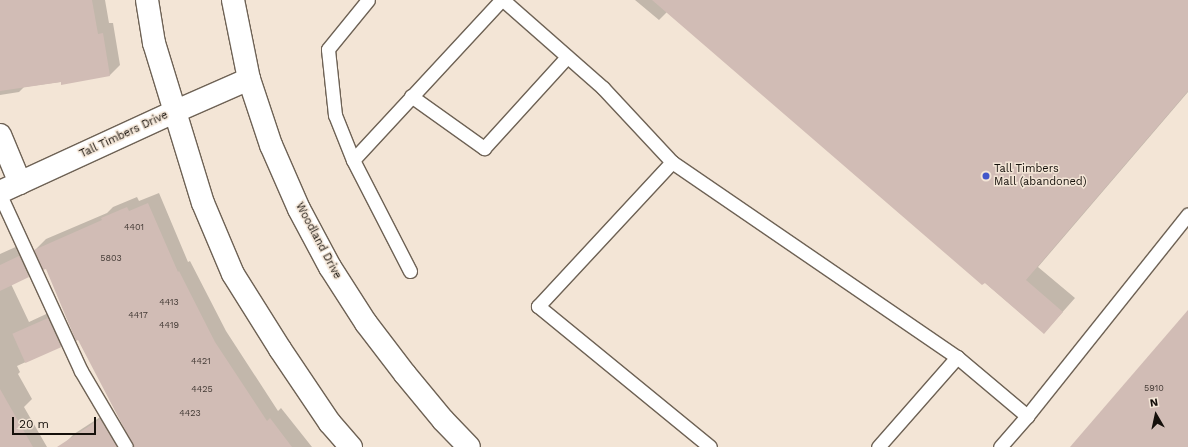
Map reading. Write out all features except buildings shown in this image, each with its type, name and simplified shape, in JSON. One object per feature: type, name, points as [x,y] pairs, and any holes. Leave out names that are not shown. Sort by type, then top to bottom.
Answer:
[{"type":"street","points":[[147,0],[154,43],[174,112],[203,203],[233,274],[280,349],[326,417],[352,447]]},
{"type":"street","name":"Woodland Drive","points":[[233,0],[250,79],[271,145],[299,209],[330,267],[366,323],[442,420],[469,447]]},
{"type":"street","name":"Tall Timbers Drive","points":[[0,194],[20,183],[174,112],[250,79]]},
{"type":"street","points":[[0,135],[20,183]]},
{"type":"lane","points":[[368,0],[328,49],[335,115],[353,160],[410,271]]},
{"type":"lane","points":[[353,160],[502,0],[566,58],[602,88],[672,162],[957,357],[1027,416]]},
{"type":"lane","points":[[411,96],[484,148],[566,58]]},
{"type":"lane","points":[[672,162],[538,306],[710,447]]},
{"type":"lane","points":[[0,194],[81,371],[126,447]]},
{"type":"lane","points":[[1000,447],[1027,416],[1188,214]]},
{"type":"lane","points":[[878,447],[957,357]]},
{"type":"place","name":"Tall Timbers Mall (abandoned)","points":[[986,176]]}]
